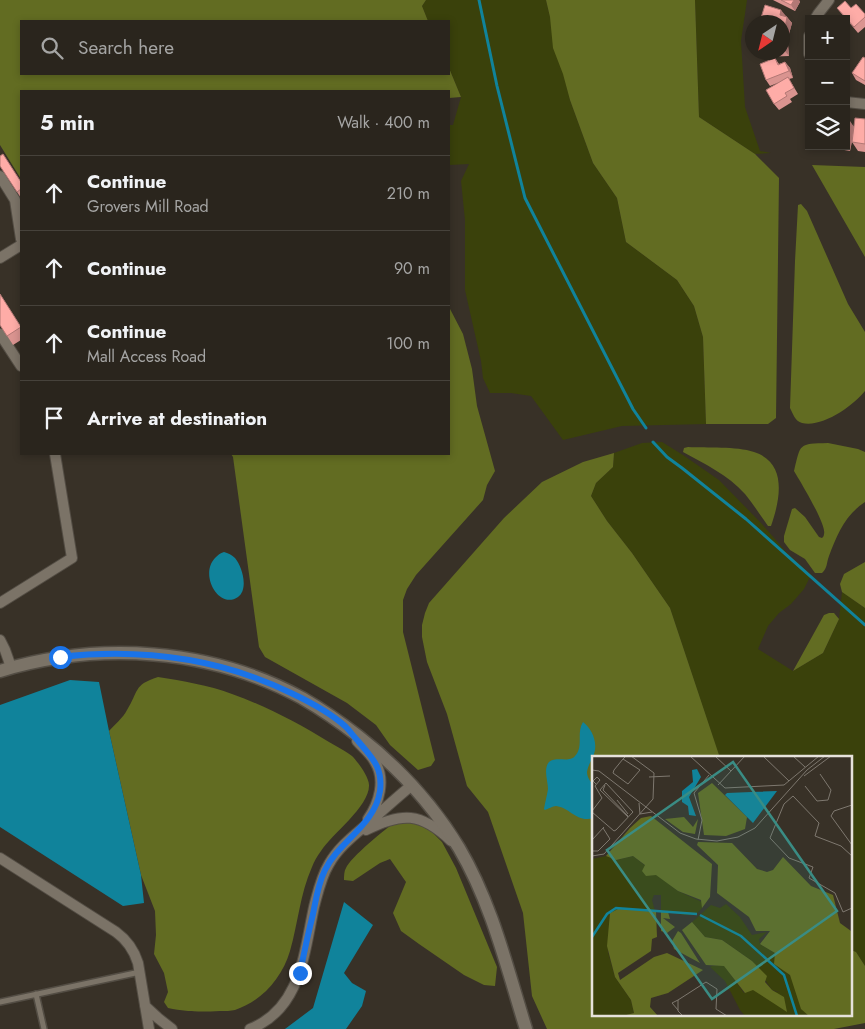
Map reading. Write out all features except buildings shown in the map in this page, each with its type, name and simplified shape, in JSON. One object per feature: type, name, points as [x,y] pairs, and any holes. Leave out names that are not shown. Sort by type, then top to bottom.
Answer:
[{"type":"street","points":[[817,15],[829,0]]},
{"type":"street","points":[[850,102],[865,104]]},
{"type":"street","points":[[0,176],[15,200],[20,232]]},
{"type":"street","points":[[0,258],[20,246]]},
{"type":"street","points":[[0,334],[20,364]]},
{"type":"street","points":[[0,603],[72,558],[55,455]]},
{"type":"street","points":[[0,640],[5,650],[6,669],[60,657],[108,653],[136,653],[163,656],[217,666],[276,686],[301,698],[345,727],[373,748],[412,785],[433,811],[459,849],[475,879],[491,918],[526,1029]]},
{"type":"street","points":[[345,727],[375,762],[380,782],[376,806],[366,822],[352,838]]},
{"type":"street","points":[[250,1029],[266,1020],[278,1010],[294,987],[300,973],[322,877],[333,857],[412,785]]},
{"type":"street","points":[[352,838],[386,821],[410,817],[420,819],[432,825],[459,849]]},
{"type":"street","points":[[0,858],[120,935],[130,945],[135,954],[140,972],[149,1029]]},
{"type":"street","points":[[145,1006],[172,1029]]},
{"type":"lane","points":[[0,1002],[140,972]]},
{"type":"lane","points":[[36,994],[44,1029]]},
{"type":"green space","points":[[0,0],[426,0],[422,6],[428,20],[20,20],[20,75],[450,75],[450,70],[461,97],[450,98],[450,90],[20,90],[20,177],[0,145]]},
{"type":"green space","points":[[426,0],[546,0],[570,100],[593,163],[617,198],[626,242],[677,280],[694,306],[703,337],[706,424],[622,426],[563,440],[531,396],[511,393],[490,393],[483,378],[465,290],[465,220],[461,181],[469,164],[450,165],[450,125],[453,125],[461,97],[450,70],[450,20],[428,20],[422,6]]},
{"type":"green space","points":[[546,0],[695,0],[699,117],[755,154],[779,178],[776,418],[768,424],[706,424],[703,337],[694,306],[677,280],[626,242],[617,198],[593,163],[570,100],[553,48],[550,17]]},
{"type":"green space","points":[[695,0],[747,0],[741,41],[745,107],[760,151],[771,153],[755,154],[699,117]]},
{"type":"green space","points":[[812,165],[865,167],[865,257]]},
{"type":"green space","points":[[801,204],[807,211],[848,304],[865,332],[865,391],[845,409],[828,419],[810,424],[798,421],[790,408],[798,205]]},
{"type":"green space","points":[[450,309],[463,334],[472,369],[477,406],[495,471],[487,485],[483,500],[416,575],[407,589],[403,600],[403,632],[435,760],[431,766],[418,770],[390,745],[376,725],[347,703],[265,657],[259,647],[232,455],[450,455]]},
{"type":"green space","points":[[662,442],[719,480],[787,553],[811,575],[804,589],[768,626],[758,649],[793,671],[823,653],[839,619],[842,592],[865,608],[865,966],[856,952],[852,950],[852,756],[719,756],[670,608],[591,496],[596,483],[613,467],[614,453],[642,443]]},
{"type":"green space","points":[[828,443],[865,452],[865,502],[852,513],[842,526],[824,571],[822,573],[815,573],[805,559],[790,550],[784,542],[784,536],[792,509],[795,508],[805,517],[819,537],[822,538],[824,536],[824,529],[817,513],[794,471],[802,447],[811,444]]},
{"type":"green space","points":[[684,448],[747,450],[765,457],[777,473],[779,483],[777,505],[771,526],[768,526],[745,494],[731,481],[716,470],[683,452]]},
{"type":"green space","points":[[614,453],[613,467],[596,483],[591,496],[670,608],[721,756],[592,756],[592,1016],[852,1016],[852,950],[856,952],[865,966],[865,1023],[834,1029],[547,1029],[532,996],[523,913],[488,812],[467,786],[447,714],[427,662],[422,637],[422,625],[429,603],[504,518],[542,482],[583,462]]},
{"type":"green space","points":[[865,562],[865,608],[842,592],[840,584],[844,574]]},
{"type":"green space","points":[[834,613],[839,619],[823,653],[793,671],[824,615]]},
{"type":"green space","points":[[158,677],[223,691],[282,715],[350,754],[360,766],[369,782],[368,793],[357,811],[326,844],[314,863],[305,888],[290,951],[282,970],[270,987],[254,1001],[235,1010],[206,1012],[182,1010],[168,1008],[164,1002],[168,992],[164,973],[154,954],[156,935],[155,911],[141,875],[109,731],[125,713],[140,686]]},
{"type":"green space","points":[[396,822],[416,822],[429,829],[442,842],[456,868],[497,967],[495,986],[484,985],[464,975],[401,931],[393,913],[406,882],[390,859],[380,863],[353,881],[344,880],[345,869],[354,857]]},
{"type":"water","points":[[224,552],[235,558],[240,566],[244,583],[238,597],[231,600],[224,599],[218,595],[210,581],[211,565],[216,557]]},
{"type":"water","points":[[70,680],[99,682],[141,875],[144,903],[123,906],[0,827],[0,705]]},
{"type":"water","points":[[583,722],[589,728],[595,740],[594,754],[587,772],[592,784],[592,818],[588,819],[578,817],[561,807],[556,806],[544,809],[548,789],[547,765],[552,760],[570,759],[575,756],[579,748]]},
{"type":"water","points":[[344,902],[373,925],[344,973],[352,983],[366,991],[362,1006],[346,1029],[285,1029],[313,1008]]},
{"type":"waterway","points":[[479,0],[497,86],[525,198],[633,409],[646,428]]},
{"type":"waterway","points":[[653,442],[667,457],[746,519],[865,625]]},
{"type":"route","points":[[60,657],[136,653],[190,660],[244,674],[276,686],[326,713],[345,727],[375,762],[380,782],[377,803],[361,827],[333,857],[322,877],[300,973]]}]
